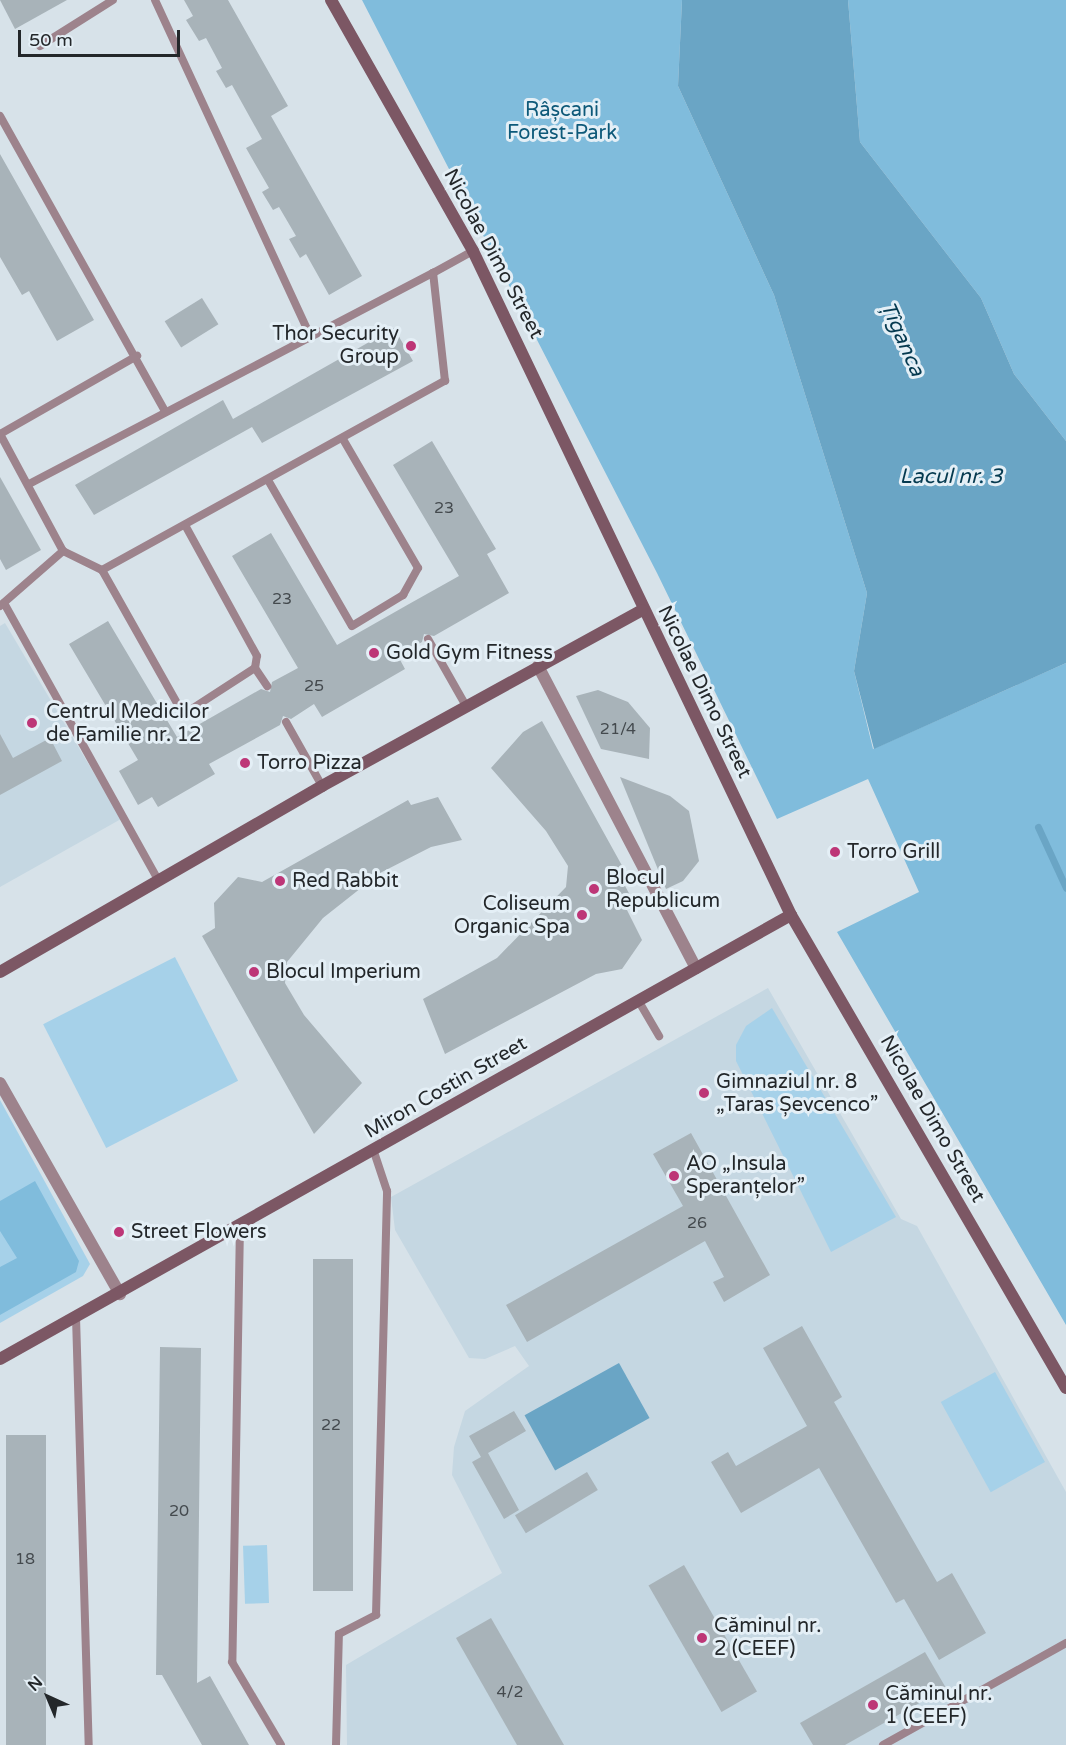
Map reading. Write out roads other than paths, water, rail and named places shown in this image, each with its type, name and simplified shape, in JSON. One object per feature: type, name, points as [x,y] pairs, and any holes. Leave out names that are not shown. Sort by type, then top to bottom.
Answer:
[{"type":"street","name":"Nicolae Dimo Street","points":[[331,0],[473,251],[642,610],[791,915],[1066,1388]]},
{"type":"street","points":[[0,972],[322,786],[642,610]]},
{"type":"street","points":[[537,666],[696,968]]},
{"type":"street","name":"Miron Costin Street","points":[[0,1359],[374,1152],[791,915]]},
{"type":"street","points":[[0,1083],[120,1294]]},
{"type":"lane","points":[[40,46],[113,0]]},
{"type":"lane","points":[[155,0],[309,333]]},
{"type":"lane","points":[[0,116],[164,409]]},
{"type":"lane","points":[[29,484],[164,409],[473,251]]},
{"type":"lane","points":[[102,570],[445,381],[433,273]]},
{"type":"lane","points":[[136,356],[0,434],[29,484],[63,551],[102,570],[183,709],[190,710],[255,668]]},
{"type":"lane","points":[[268,480],[352,626],[403,595],[418,568],[343,439]]},
{"type":"lane","points":[[185,525],[254,645],[255,668],[267,686]]},
{"type":"lane","points":[[63,551],[2,605],[159,881]]},
{"type":"lane","points":[[403,595],[409,604]]},
{"type":"lane","points":[[428,639],[466,706]]},
{"type":"lane","points":[[286,722],[322,786]]},
{"type":"lane","points":[[638,1000],[659,1036]]},
{"type":"lane","points":[[336,1745],[339,1634],[376,1615],[387,1191],[374,1152]]},
{"type":"lane","points":[[240,1225],[232,1662],[281,1745]]},
{"type":"lane","points":[[76,1317],[89,1745]]},
{"type":"lane","points":[[884,1745],[1066,1642]]},
{"type":"water","name":"Lacul nr. 3","points":[[682,0],[848,0],[860,142],[981,298],[1014,374],[1066,441],[1066,663],[874,749],[854,671],[867,593],[774,295],[678,86]]},
{"type":"water","points":[[619,1363],[650,1418],[555,1470],[525,1415]]},
{"type":"waterway","name":"Țîganca","points":[[1038,827],[1066,888]]},
{"type":"place","name":"Thor Security Group","points":[[411,346]]},
{"type":"place","name":"Gold Gym Fitness","points":[[374,653]]},
{"type":"place","name":"Centrul Medicilor de Familie nr. 12","points":[[32,723]]},
{"type":"place","name":"Torro Pizza","points":[[245,763]]},
{"type":"place","name":"Torro Grill","points":[[835,852]]},
{"type":"place","name":"Red Rabbit","points":[[280,881]]},
{"type":"place","name":"Blocul Republicum","points":[[594,889]]},
{"type":"place","name":"Coliseum Organic Spa","points":[[582,915]]},
{"type":"place","name":"Blocul Imperium","points":[[254,972]]},
{"type":"place","name":"Gimnaziul nr. 8 „Taras Șevcenco”","points":[[704,1093]]},
{"type":"place","name":"AO „Insula Speranțelor”","points":[[674,1176]]},
{"type":"place","name":"Street Flowers","points":[[119,1232]]},
{"type":"place","name":"Căminul nr. 2 (CEEF)","points":[[702,1638]]},
{"type":"place","name":"Căminul nr. 1 (CEEF)","points":[[873,1705]]},
{"type":"park label","name":"Râșcani Forest-Park","points":[[562,122]]}]
